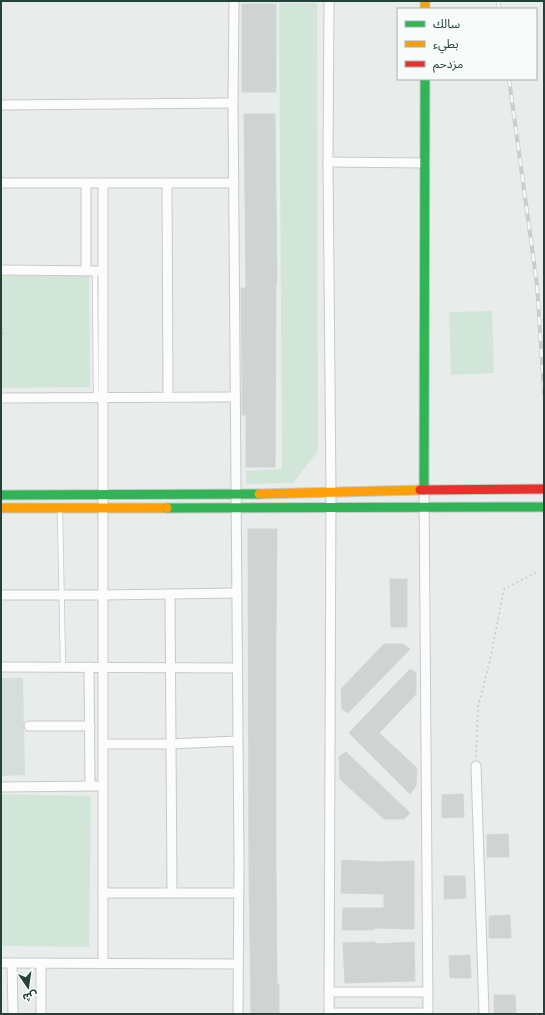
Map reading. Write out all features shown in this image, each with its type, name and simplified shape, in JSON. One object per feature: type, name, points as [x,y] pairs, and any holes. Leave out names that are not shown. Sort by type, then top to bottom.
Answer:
[{"type":"street","points":[[234,1],[233,103],[237,593],[238,1014]]},
{"type":"street","points":[[329,1],[328,162],[331,492],[329,1014],[425,1013],[428,1010],[424,507],[425,80]]},
{"type":"street","points":[[1,105],[233,103]]},
{"type":"street","points":[[328,162],[425,163]]},
{"type":"street","points":[[86,183],[95,271],[103,495],[103,963]]},
{"type":"street","points":[[95,271],[103,183]]},
{"type":"street","points":[[167,183],[168,397]]},
{"type":"street","points":[[1,184],[234,183]]},
{"type":"street","points":[[1,270],[95,271]]},
{"type":"street","points":[[1,398],[235,397]]},
{"type":"street","points":[[1,495],[236,494],[544,489]]},
{"type":"street","points":[[1,508],[544,507]]},
{"type":"street","points":[[1,595],[237,593]]},
{"type":"street","points":[[170,594],[172,892]]},
{"type":"street","points":[[1,667],[237,668]]},
{"type":"street","points":[[89,667],[90,786]]},
{"type":"street","points":[[30,726],[90,726]]},
{"type":"street","points":[[103,744],[171,744],[237,741]]},
{"type":"street","points":[[476,766],[484,1014]]},
{"type":"street","points":[[1,787],[103,786]]},
{"type":"street","points":[[103,893],[238,893]]},
{"type":"street","points":[[1,963],[237,964]]},
{"type":"street","points":[[12,963],[13,1014]]},
{"type":"street","points":[[41,963],[41,1014]]},
{"type":"street","points":[[329,992],[428,992]]},
{"type":"lane","points":[[60,512],[63,667]]},
{"type":"path","points":[[1,323],[3,332],[1,341]]},
{"type":"path","points":[[476,766],[478,708],[490,660],[504,589],[537,572]]},
{"type":"shaded area","points":[[1,678],[23,678],[25,775],[1,776]]},
{"type":"green space","points":[[279,3],[317,3],[318,451],[293,483],[246,484],[246,471],[282,469]]},
{"type":"green space","points":[[1,276],[89,276],[90,387],[1,388]]},
{"type":"green space","points":[[492,311],[494,373],[451,375],[449,312]]},
{"type":"green space","points":[[1,794],[91,796],[89,947],[1,946]]},
{"type":"building","points":[[242,4],[276,4],[276,92],[242,92]]},
{"type":"building","points":[[244,114],[275,114],[277,282],[275,467],[246,467],[246,415],[242,415],[241,288],[246,288]]},
{"type":"building","points":[[248,529],[277,529],[276,875],[277,984],[279,984],[279,1014],[251,1014]]},
{"type":"building","points":[[390,579],[407,579],[407,627],[391,627]]},
{"type":"building","points":[[384,644],[403,644],[410,649],[348,713],[342,709],[341,689]]},
{"type":"building","points":[[410,669],[416,673],[416,694],[379,733],[417,768],[416,786],[410,794],[349,733]]},
{"type":"building","points":[[346,752],[410,813],[404,819],[384,819],[340,779],[339,757]]},
{"type":"building","points":[[463,794],[464,817],[442,818],[442,795]]},
{"type":"building","points":[[508,834],[509,857],[487,857],[487,835]]},
{"type":"building","points":[[342,860],[376,862],[414,861],[414,929],[374,928],[374,930],[342,930],[343,908],[384,908],[384,894],[341,893]]},
{"type":"building","points":[[444,876],[465,876],[466,898],[444,899]]},
{"type":"building","points":[[510,915],[511,938],[489,938],[489,916]]},
{"type":"building","points":[[375,942],[375,944],[414,942],[415,981],[345,983],[343,943]]},
{"type":"building","points":[[470,955],[471,978],[450,978],[449,956]]},
{"type":"building","points":[[494,995],[515,995],[516,1014],[494,1014]]},
{"type":"railway","points":[[498,1],[499,8]]},
{"type":"railway","points":[[509,80],[537,285],[544,393]]},
{"type":"traffic: fast","points":[[424,490],[425,80]]},
{"type":"traffic: fast","points":[[1,495],[259,494]]},
{"type":"traffic: fast","points":[[167,508],[544,507]]},
{"type":"traffic: slow","points":[[425,1],[425,8]]},
{"type":"traffic: slow","points":[[259,494],[420,490]]},
{"type":"traffic: slow","points":[[1,508],[167,508]]},
{"type":"traffic: jam","points":[[420,490],[544,489]]}]
